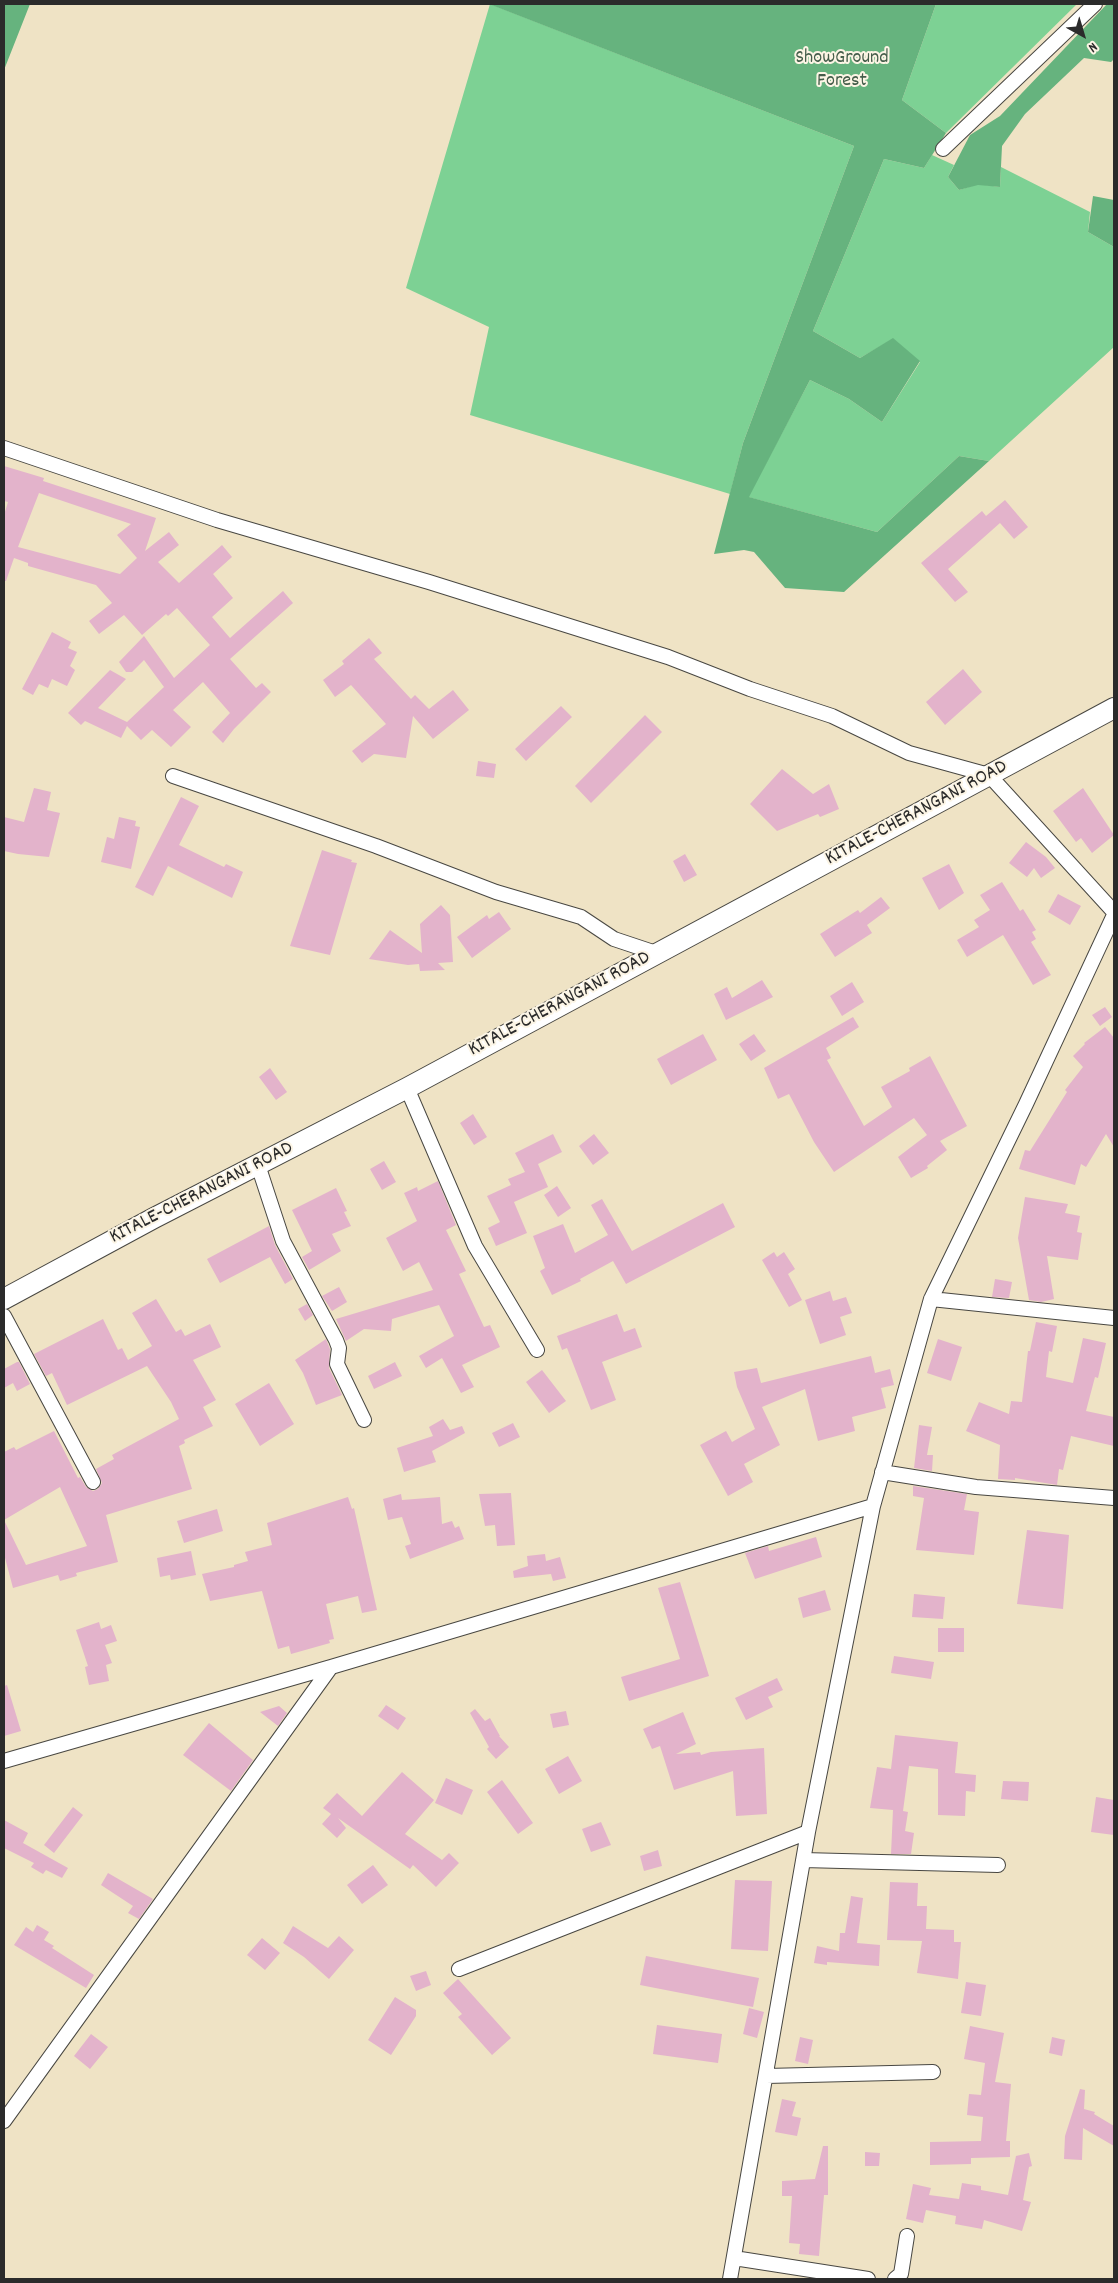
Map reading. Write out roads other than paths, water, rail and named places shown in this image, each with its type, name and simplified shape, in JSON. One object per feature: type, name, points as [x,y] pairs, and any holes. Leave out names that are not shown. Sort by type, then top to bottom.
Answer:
[{"type":"main road","name":"KITALE-CHERANGANI ROAD","points":[[4,1299],[154,1218],[407,1088],[1114,708]]},
{"type":"street","points":[[943,149],[1094,4]]},
{"type":"street","points":[[4,448],[217,520],[429,582],[668,656],[750,689],[832,716],[909,753],[989,776],[1114,913],[1026,1104],[931,1299],[882,1472],[873,1506],[808,1832],[730,2279]]},
{"type":"street","points":[[172,776],[376,846],[496,892],[581,917],[614,939],[656,953]]},
{"type":"street","points":[[407,1088],[475,1246],[537,1350]]},
{"type":"street","points":[[258,1166],[283,1241],[336,1340],[339,1348],[337,1364],[364,1420]]},
{"type":"street","points":[[931,1299],[1114,1318]]},
{"type":"street","points":[[4,1316],[94,1482]]},
{"type":"street","points":[[882,1472],[976,1487],[1114,1498]]},
{"type":"street","points":[[4,1761],[331,1667],[873,1506]]},
{"type":"street","points":[[4,2121],[331,1667]]},
{"type":"street","points":[[459,1969],[808,1832]]},
{"type":"street","points":[[803,1860],[998,1865]]},
{"type":"street","points":[[766,2076],[933,2072]]},
{"type":"street","points":[[895,2279],[901,2274],[907,2236]]},
{"type":"street","points":[[734,2258],[868,2279]]},
{"type":"park label","name":"ShowGround Forest","points":[[842,70]]}]
